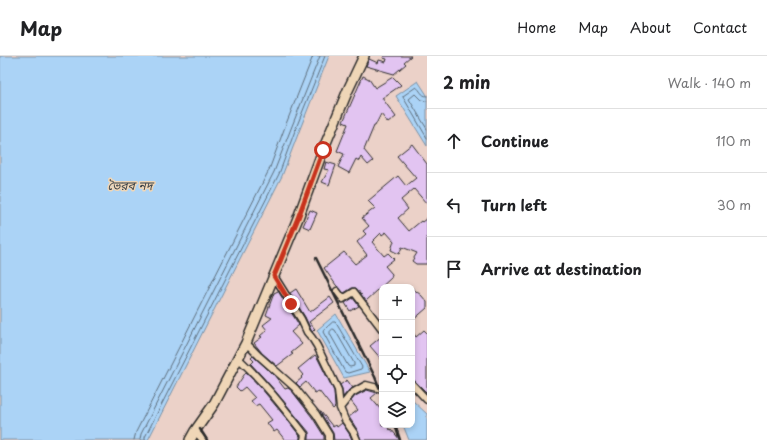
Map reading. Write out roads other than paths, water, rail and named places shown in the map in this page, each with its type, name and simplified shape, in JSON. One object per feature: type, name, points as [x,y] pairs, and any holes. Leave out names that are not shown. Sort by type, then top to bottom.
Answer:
[{"type":"street","points":[[190,440],[214,404],[246,343],[298,218],[323,150],[364,56]]},
{"type":"street","points":[[274,276],[317,346],[338,390],[340,408],[345,420],[357,440]]},
{"type":"street","points":[[337,291],[343,299],[354,292],[379,325]]},
{"type":"street","points":[[246,343],[295,388],[316,414],[329,435],[329,440]]},
{"type":"street","points":[[238,358],[268,389],[305,435],[304,440]]},
{"type":"street","points":[[340,408],[352,393],[366,385],[379,388]]},
{"type":"street","points":[[415,387],[427,400]]},
{"type":"street","points":[[195,431],[203,440]]},
{"type":"water","name":"ভৈরব নদ","points":[[0,56],[329,56],[282,176],[148,440],[0,440]]},
{"type":"water","points":[[418,81],[427,95],[427,146],[396,96]]},
{"type":"water","points":[[336,314],[370,372],[344,378],[317,330]]},
{"type":"water","points":[[415,403],[427,414],[427,440],[409,440],[404,428],[415,428]]},
{"type":"railway","points":[[316,258],[381,392]]},
{"type":"railway","points":[[396,428],[400,440]]},
{"type":"railway","points":[[200,429],[207,440]]}]
